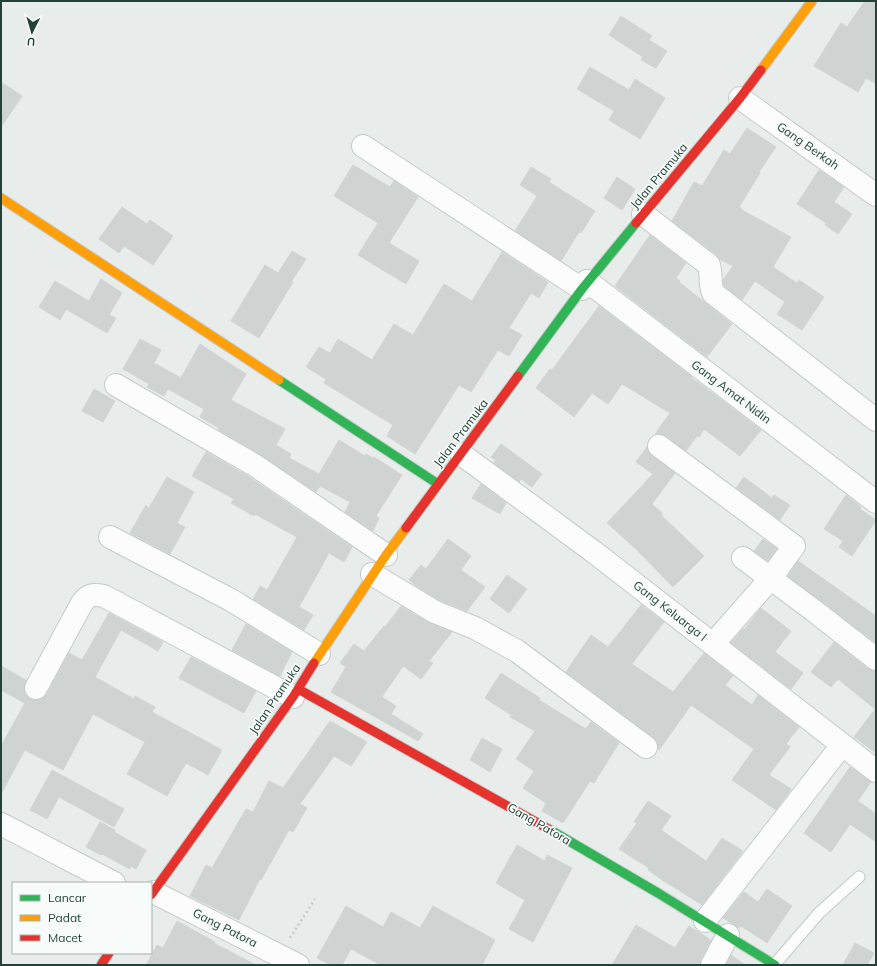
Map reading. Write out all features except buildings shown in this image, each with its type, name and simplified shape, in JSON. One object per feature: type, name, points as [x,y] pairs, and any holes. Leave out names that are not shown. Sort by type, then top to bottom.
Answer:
[{"type":"street","name":"Jalan Pramuka","points":[[152,894],[296,693],[319,654],[372,574],[584,285],[740,98],[812,1]]},
{"type":"street","name":"Gang Berkah","points":[[740,98],[876,195]]},
{"type":"street","name":"Gang Amat Nidin","points":[[363,146],[584,285],[876,502]]},
{"type":"street","points":[[1,198],[438,484]]},
{"type":"street","points":[[643,214],[710,265],[710,286],[713,293],[876,420]]},
{"type":"street","points":[[116,385],[256,466],[386,555]]},
{"type":"street","points":[[659,446],[794,546],[770,579],[713,644]]},
{"type":"street","name":"Gang Keluarga I","points":[[461,454],[594,552],[842,745],[874,766]]},
{"type":"street","points":[[110,537],[231,600],[319,654]]},
{"type":"street","points":[[743,558],[876,659]]},
{"type":"street","points":[[372,574],[435,612],[475,628],[517,651],[646,747]]},
{"type":"street","points":[[36,688],[82,603],[88,595],[94,594],[104,596],[296,693]]},
{"type":"street","name":"Gang Patora","points":[[296,693],[488,794],[705,921],[775,965]]},
{"type":"street","points":[[705,921],[842,745]]},
{"type":"street","points":[[1,824],[112,882]]},
{"type":"street","name":"Gang Patora","points":[[152,894],[289,960]]},
{"type":"street","points":[[712,965],[728,935]]},
{"type":"street","points":[[101,965],[108,954]]},
{"type":"lane","points":[[775,965],[819,913],[859,877]]},
{"type":"path","points":[[289,960],[315,899]]},
{"type":"traffic: fast","points":[[518,376],[582,289],[636,223]]},
{"type":"traffic: fast","points":[[279,380],[438,484]]},
{"type":"traffic: fast","points":[[552,831],[658,893],[775,965]]},
{"type":"traffic: slow","points":[[761,70],[812,1]]},
{"type":"traffic: slow","points":[[1,198],[279,380]]},
{"type":"traffic: slow","points":[[314,663],[386,555],[406,528]]},
{"type":"traffic: jam","points":[[636,223],[740,98],[761,70]]},
{"type":"traffic: jam","points":[[406,528],[518,376]]},
{"type":"traffic: jam","points":[[152,894],[293,697],[314,663]]},
{"type":"traffic: jam","points":[[298,689],[552,831]]},
{"type":"traffic: jam","points":[[101,965],[108,954]]}]
